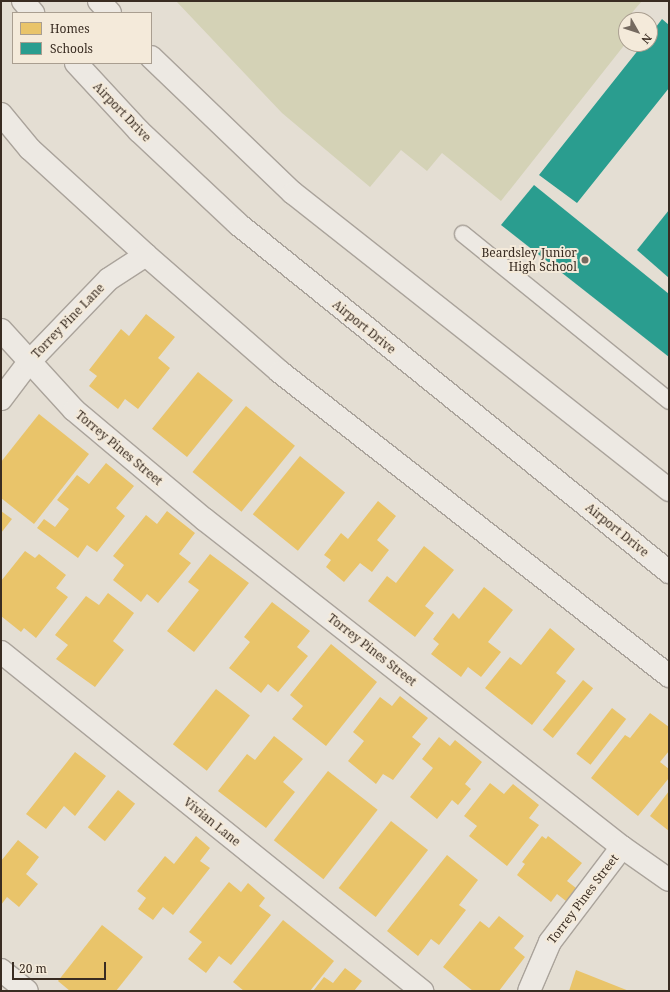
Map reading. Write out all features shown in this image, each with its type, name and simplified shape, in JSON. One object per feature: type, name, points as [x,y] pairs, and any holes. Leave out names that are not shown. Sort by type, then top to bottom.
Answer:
[{"type":"street","points":[[23,1],[32,12]]},
{"type":"street","points":[[99,1],[109,12]]},
{"type":"street","points":[[152,59],[293,193],[669,490]]},
{"type":"street","name":"Airport Drive","points":[[77,64],[139,131],[238,224],[669,572]]},
{"type":"street","points":[[1,114],[30,148],[146,255],[280,372],[669,676]]},
{"type":"street","name":"Torrey Pine Lane","points":[[1,399],[29,362],[109,279],[146,255]]},
{"type":"street","name":"Torrey Pines Street","points":[[1,330],[74,410],[204,519],[622,847],[550,942],[529,991]]},
{"type":"street","name":"Vivian Lane","points":[[1,652],[422,991]]},
{"type":"street","points":[[622,847],[669,880]]},
{"type":"street","points":[[1,970],[27,991]]},
{"type":"lane","points":[[463,234],[669,401]]},
{"type":"shaded area","points":[[176,1],[642,1],[632,12],[618,12],[619,52],[501,201],[442,153],[427,171],[401,150],[370,187],[282,113]]},
{"type":"building: Homes","points":[[146,314],[175,337],[158,358],[170,368],[138,409],[125,399],[118,409],[89,386],[97,376],[89,370],[121,329],[129,336]]},
{"type":"building: Homes","points":[[198,372],[233,400],[187,457],[152,429]]},
{"type":"building: Homes","points":[[246,406],[295,446],[241,512],[193,472]]},
{"type":"building: Homes","points":[[39,414],[89,454],[34,524],[1,498],[1,462]]},
{"type":"building: Homes","points":[[300,456],[345,493],[298,551],[253,514]]},
{"type":"building: Homes","points":[[106,463],[134,486],[116,508],[125,516],[97,552],[87,545],[78,558],[37,528],[44,519],[55,527],[69,509],[57,500],[77,475],[89,484]]},
{"type":"building: Homes","points":[[378,501],[396,516],[377,540],[389,550],[372,572],[360,563],[344,582],[326,567],[331,560],[324,555],[341,533],[348,539]]},
{"type":"building: Homes","points":[[1,511],[12,519],[1,533]]},
{"type":"building: Homes","points":[[167,511],[195,533],[179,554],[191,563],[158,603],[147,594],[141,602],[113,580],[124,565],[113,556],[146,515],[157,524]]},
{"type":"building: Homes","points":[[424,546],[454,570],[425,606],[434,613],[415,637],[368,601],[387,576],[396,583]]},
{"type":"building: Homes","points":[[25,551],[35,558],[39,554],[66,575],[56,588],[68,597],[36,638],[24,628],[21,632],[1,616],[1,581]]},
{"type":"building: Homes","points":[[210,554],[249,583],[194,652],[167,631],[199,590],[188,582]]},
{"type":"building: Homes","points":[[484,587],[513,610],[488,642],[501,652],[481,677],[468,667],[461,677],[431,654],[439,644],[433,639],[453,613],[459,619]]},
{"type":"building: Homes","points":[[108,593],[134,613],[113,641],[124,650],[95,687],[56,659],[68,645],[55,635],[86,596],[99,605]]},
{"type":"building: Homes","points":[[272,602],[310,631],[297,647],[308,656],[278,692],[268,684],[261,693],[229,668],[250,642],[244,637]]},
{"type":"building: Homes","points":[[550,628],[575,649],[556,673],[566,681],[532,725],[485,688],[510,657],[521,665]]},
{"type":"building: Homes","points":[[331,644],[377,682],[326,746],[292,719],[303,706],[290,695]]},
{"type":"building: Homes","points":[[583,680],[593,688],[553,738],[543,730]]},
{"type":"building: Homes","points":[[216,689],[250,715],[207,771],[173,744]]},
{"type":"building: Homes","points":[[400,696],[428,718],[412,737],[421,744],[393,780],[383,774],[376,784],[348,761],[364,741],[353,732],[380,697],[392,706]]},
{"type":"building: Homes","points":[[612,708],[626,719],[590,765],[576,754]]},
{"type":"building: Homes","points":[[650,713],[669,727],[669,751],[660,762],[669,769],[669,778],[638,816],[591,778],[625,735],[630,738]]},
{"type":"building: Homes","points":[[274,736],[303,759],[283,782],[295,792],[266,828],[218,791],[247,754],[255,760]]},
{"type":"building: Homes","points":[[439,737],[450,746],[455,740],[482,762],[465,784],[471,789],[458,805],[452,800],[437,819],[410,797],[433,768],[422,759]]},
{"type":"building: Homes","points":[[75,752],[106,776],[75,816],[64,806],[46,829],[26,814]]},
{"type":"building: Homes","points":[[328,771],[378,810],[323,879],[274,840]]},
{"type":"building: Homes","points":[[490,783],[504,794],[513,784],[539,805],[529,818],[539,825],[507,866],[469,836],[477,826],[464,816]]},
{"type":"building: Homes","points":[[118,790],[135,804],[105,841],[88,827]]},
{"type":"building: Homes","points":[[669,791],[669,831],[650,816]]},
{"type":"building: Homes","points":[[391,821],[428,850],[376,917],[339,888]]},
{"type":"building: Homes","points":[[196,836],[210,848],[200,861],[210,868],[173,915],[163,907],[153,920],[138,909],[146,898],[137,891],[165,856],[174,864]]},
{"type":"building: Homes","points":[[542,836],[546,839],[548,836],[582,863],[567,881],[576,888],[566,901],[557,894],[551,902],[517,875],[525,864],[522,862]]},
{"type":"building: Homes","points":[[18,840],[39,857],[26,874],[38,884],[19,907],[7,897],[1,905],[1,861]]},
{"type":"building: Homes","points":[[447,855],[478,880],[459,905],[466,910],[439,945],[431,939],[418,956],[387,931]]},
{"type":"building: Homes","points":[[229,882],[241,892],[248,883],[265,898],[259,906],[271,915],[231,965],[219,956],[206,973],[188,959],[202,942],[189,932]]},
{"type":"building: Homes","points":[[499,916],[524,936],[514,948],[525,957],[499,991],[473,991],[443,967],[480,921],[489,928]]},
{"type":"building: Homes","points":[[283,920],[334,961],[310,991],[244,991],[233,982]]},
{"type":"building: Homes","points":[[102,925],[143,957],[116,991],[70,991],[58,981]]},
{"type":"building: Homes","points":[[345,968],[362,981],[354,991],[313,991],[324,977],[333,983]]},
{"type":"building: Homes","points":[[576,970],[629,991],[569,991]]},
{"type":"building: Schools","points":[[662,19],[669,25],[669,88],[577,203],[539,175],[637,52],[658,52],[658,24]]},
{"type":"building: Schools","name":"Beardsley Junior High School","points":[[534,185],[669,294],[669,357],[501,225]]},
{"type":"building: Schools","points":[[669,210],[669,278],[637,250]]},
{"type":"place","name":"Beardsley Junior High School","points":[[585,260]]}]
